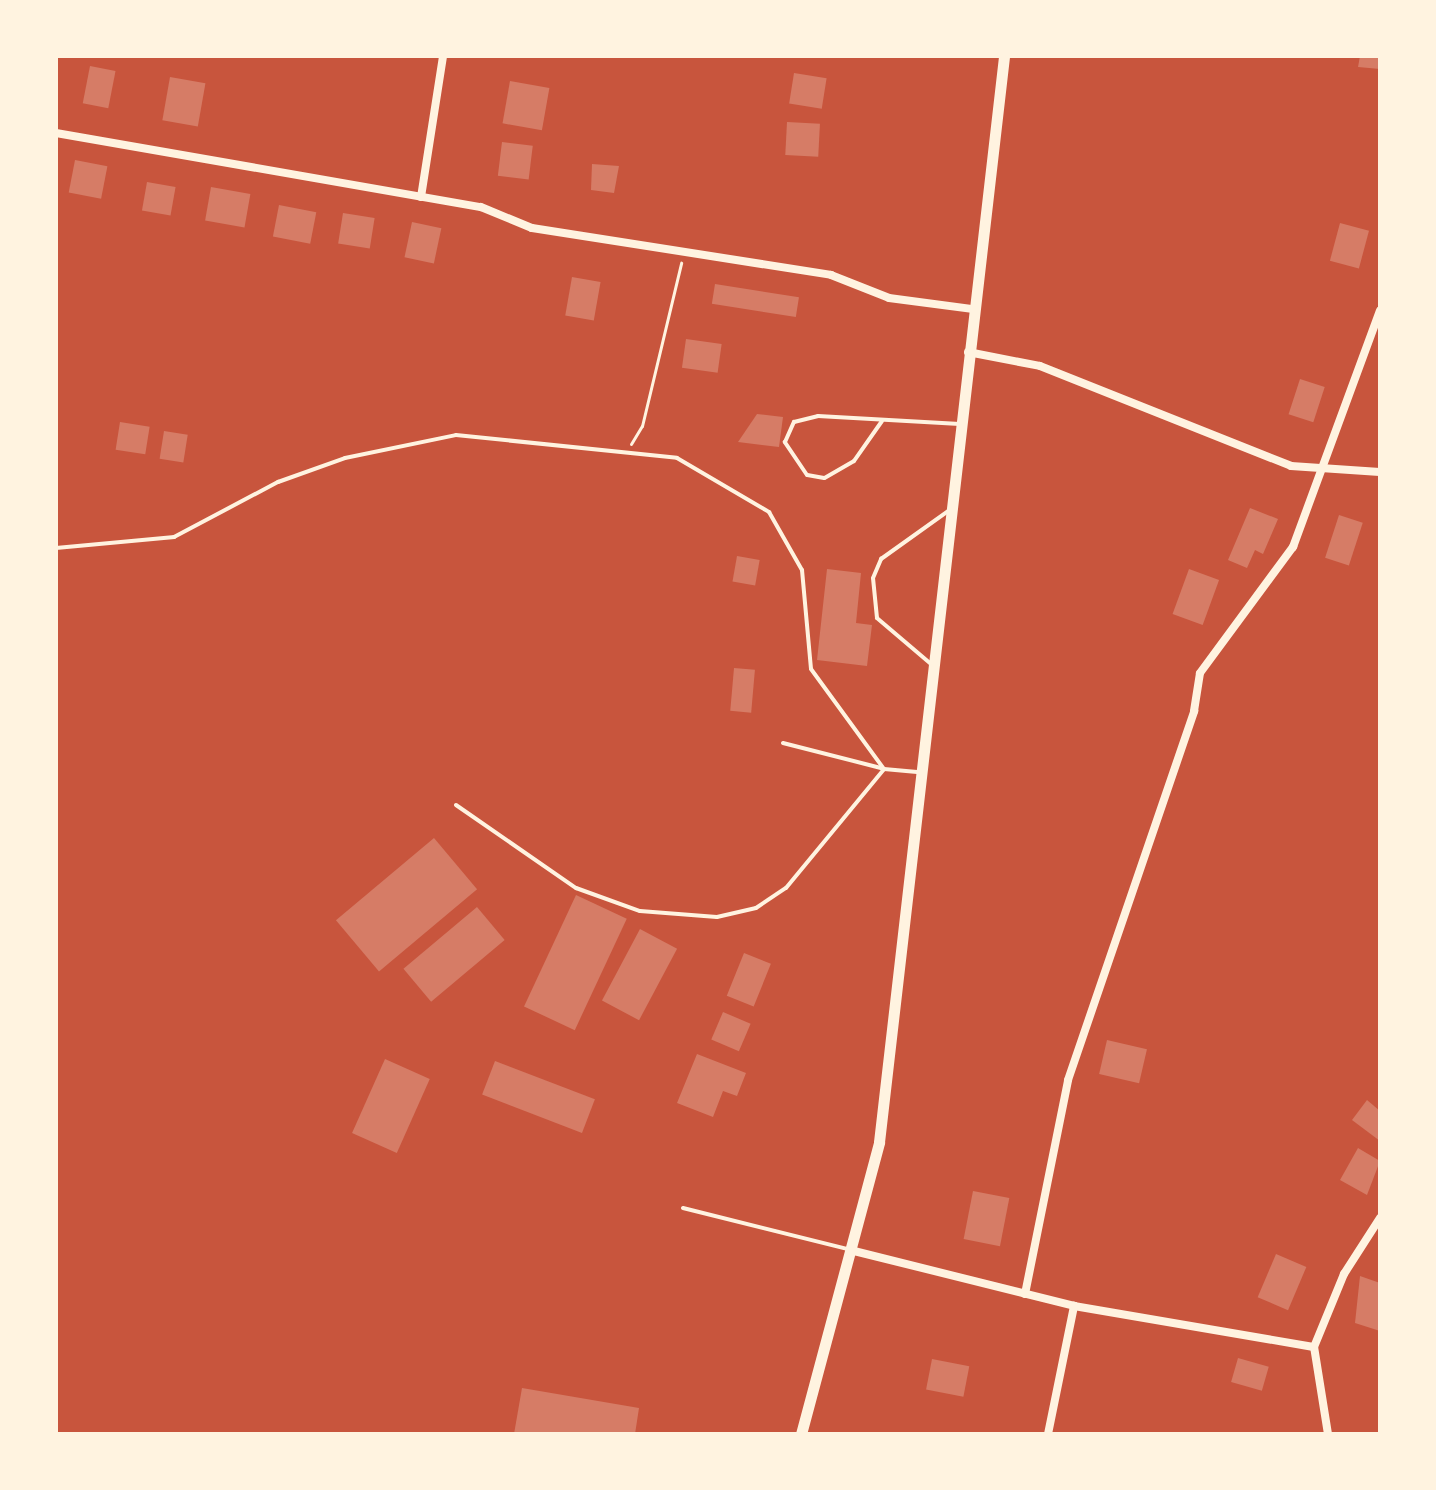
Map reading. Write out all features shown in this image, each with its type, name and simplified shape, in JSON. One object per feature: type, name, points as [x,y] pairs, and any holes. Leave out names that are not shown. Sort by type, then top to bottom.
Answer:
[{"type":"main road","points":[[801,1434],[854,1251],[905,961],[920,772],[1004,56]]},
{"type":"street","points":[[421,197],[443,56]]},
{"type":"street","points":[[56,133],[481,207],[532,228],[831,275],[889,298],[973,309]]},
{"type":"street","points":[[1025,1294],[1068,1080],[1194,711],[1200,673],[1293,547],[1329,467],[1359,357],[1380,311]]},
{"type":"street","points":[[968,352],[1040,366],[1291,466],[1380,472]]},
{"type":"street","points":[[1328,1434],[1314,1347],[1344,1274],[1380,1218]]},
{"type":"street","points":[[854,1251],[1074,1306],[1314,1347]]},
{"type":"street","points":[[1048,1434],[1074,1306]]},
{"type":"lane","points":[[882,421],[854,461],[824,478],[807,475],[785,442],[787,431],[804,418],[882,421],[960,424]]},
{"type":"lane","points":[[56,548],[174,537],[278,482],[345,458],[456,435],[677,458],[769,512],[802,570],[811,669],[884,769]]},
{"type":"lane","points":[[933,664],[877,618],[873,578],[881,559],[950,510]]},
{"type":"lane","points":[[783,743],[884,769],[920,772]]},
{"type":"lane","points":[[456,805],[576,888],[640,911],[717,917],[756,908],[786,888],[884,769]]},
{"type":"lane","points":[[683,1208],[854,1251]]},
{"type":"path","points":[[624,453],[642,426],[684,253]]},
{"type":"building","points":[[1360,56],[1380,56],[1380,69],[1358,67]]},
{"type":"building","points":[[90,66],[116,71],[108,108],[83,103]]},
{"type":"building","points":[[794,73],[827,78],[822,109],[789,104]]},
{"type":"building","points":[[170,77],[205,83],[198,127],[162,120]]},
{"type":"building","points":[[510,81],[549,88],[542,130],[503,123]]},
{"type":"building","points":[[787,122],[820,124],[818,157],[785,155]]},
{"type":"building","points":[[502,142],[533,146],[529,180],[498,176]]},
{"type":"building","points":[[75,160],[107,166],[101,199],[69,192]]},
{"type":"building","points":[[592,164],[619,166],[614,193],[591,190]]},
{"type":"building","points":[[147,182],[176,187],[171,216],[142,211]]},
{"type":"building","points":[[211,187],[250,194],[244,227],[205,220]]},
{"type":"building","points":[[279,205],[316,212],[310,244],[273,236]]},
{"type":"building","points":[[343,213],[375,218],[370,249],[338,244]]},
{"type":"building","points":[[412,222],[441,228],[434,263],[405,257]]},
{"type":"building","points":[[1340,223],[1369,231],[1359,268],[1330,261]]},
{"type":"building","points":[[572,277],[601,282],[594,320],[565,315]]},
{"type":"building","points":[[715,284],[799,297],[796,317],[712,304]]},
{"type":"building","points":[[686,339],[722,344],[718,373],[682,368]]},
{"type":"building","points":[[1300,379],[1325,387],[1313,422],[1289,414]]},
{"type":"building","points":[[757,414],[783,417],[779,447],[738,442]]},
{"type":"building","points":[[120,422],[150,427],[145,454],[116,450]]},
{"type":"building","points":[[164,431],[188,435],[183,462],[160,459]]},
{"type":"building","points":[[1250,508],[1278,519],[1263,554],[1255,550],[1247,568],[1228,560]]},
{"type":"building","points":[[1339,515],[1363,523],[1349,566],[1325,558]]},
{"type":"building","points":[[737,556],[760,560],[755,586],[732,582]]},
{"type":"building","points":[[827,569],[861,573],[856,623],[872,625],[867,666],[817,660]]},
{"type":"building","points":[[1189,569],[1219,580],[1203,625],[1173,614]]},
{"type":"building","points":[[734,668],[755,670],[751,713],[730,711]]},
{"type":"building","points":[[434,838],[477,889],[379,972],[336,920]]},
{"type":"building","points":[[576,895],[627,919],[575,1030],[524,1006]]},
{"type":"building","points":[[477,907],[505,940],[431,1002],[403,969]]},
{"type":"building","points":[[640,929],[677,949],[639,1020],[602,1001]]},
{"type":"building","points":[[744,953],[771,964],[754,1007],[727,996]]},
{"type":"building","points":[[723,1012],[751,1024],[739,1051],[711,1040]]},
{"type":"building","points":[[1107,1040],[1147,1049],[1139,1083],[1099,1074]]},
{"type":"building","points":[[697,1054],[746,1073],[737,1096],[723,1091],[713,1117],[677,1103]]},
{"type":"building","points":[[385,1059],[430,1079],[397,1153],[352,1133]]},
{"type":"building","points":[[495,1061],[595,1099],[582,1133],[482,1095]]},
{"type":"building","points":[[1367,1100],[1380,1111],[1380,1141],[1352,1120]]},
{"type":"building","points":[[1358,1148],[1380,1161],[1367,1195],[1340,1180]]},
{"type":"building","points":[[973,1191],[1009,1198],[1000,1246],[964,1239]]},
{"type":"building","points":[[1276,1254],[1306,1267],[1288,1310],[1258,1297]]},
{"type":"building","points":[[1360,1276],[1380,1283],[1380,1331],[1355,1323]]},
{"type":"building","points":[[1238,1358],[1269,1367],[1262,1391],[1231,1382]]},
{"type":"building","points":[[932,1359],[969,1366],[963,1397],[926,1389]]},
{"type":"building","points":[[522,1388],[639,1408],[635,1434],[514,1434]]}]
